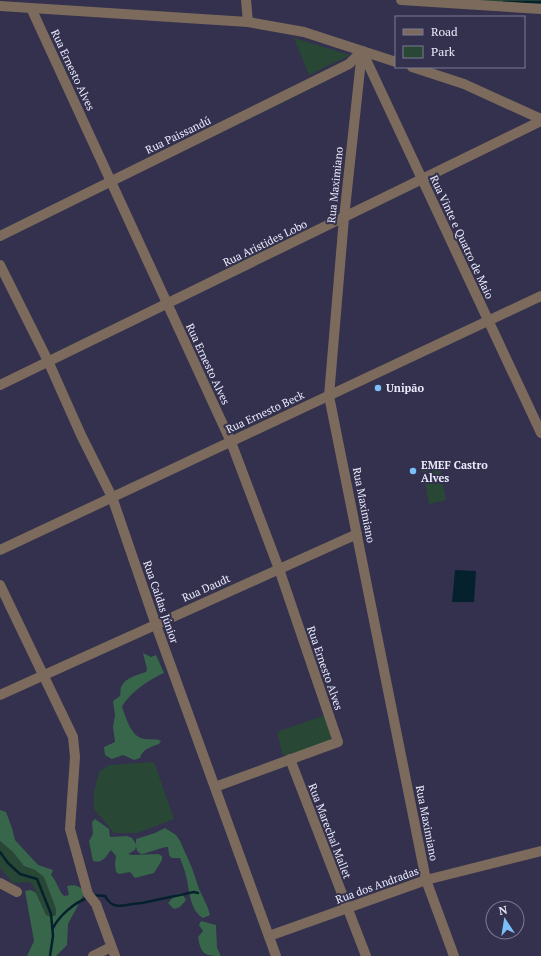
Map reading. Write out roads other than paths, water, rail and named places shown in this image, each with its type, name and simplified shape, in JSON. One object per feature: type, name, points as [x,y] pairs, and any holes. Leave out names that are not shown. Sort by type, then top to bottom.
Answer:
[{"type":"street","points":[[246,0],[248,22]]},
{"type":"street","points":[[402,0],[541,9]]},
{"type":"street","points":[[0,6],[248,22],[304,32],[395,62]]},
{"type":"street","name":"Rua Ernesto Alves","points":[[31,8],[231,442],[279,569],[338,742],[290,759]]},
{"type":"street","name":"Rua Paissandú","points":[[0,236],[350,64],[362,51]]},
{"type":"street","name":"Rua Vinte e Quatro de Maio","points":[[362,51],[541,432]]},
{"type":"street","name":"Rua Maximiano","points":[[362,51],[344,218],[329,396],[426,880],[454,956]]},
{"type":"street","points":[[415,68],[464,84],[541,120]]},
{"type":"street","name":"Rua Aristides Lobo","points":[[0,385],[344,218],[541,120]]},
{"type":"street","name":"Rua Caldas Júnior","points":[[0,265],[48,361],[81,435],[112,497],[156,625],[276,956]]},
{"type":"street","name":"Rua Ernesto Beck","points":[[0,550],[541,296]]},
{"type":"street","name":"Rua Daudt","points":[[0,695],[357,534]]},
{"type":"street","points":[[0,585],[73,737],[75,757],[70,829],[91,897],[96,904],[113,951],[93,956]]},
{"type":"street","points":[[214,787],[290,759]]},
{"type":"street","name":"Rua Marechal Mallet","points":[[290,759],[366,956]]},
{"type":"street","name":"Rua dos Andradas","points":[[269,936],[426,880],[541,851]]},
{"type":"street","points":[[0,883],[17,892]]},
{"type":"water","points":[[455,570],[476,571],[474,602],[452,602]]},
{"type":"waterway","points":[[504,2],[541,2]]},
{"type":"waterway","points":[[0,852],[8,863],[20,874],[37,879],[51,914],[53,936],[50,956]]},
{"type":"waterway","points":[[93,895],[105,896],[112,904],[121,906],[194,892],[198,893]]},
{"type":"waterway","points":[[53,928],[67,910],[87,898]]},
{"type":"place","name":"Unipão","points":[[378,388]]},
{"type":"place","name":"EMEF Castro Alves","points":[[413,471]]}]
